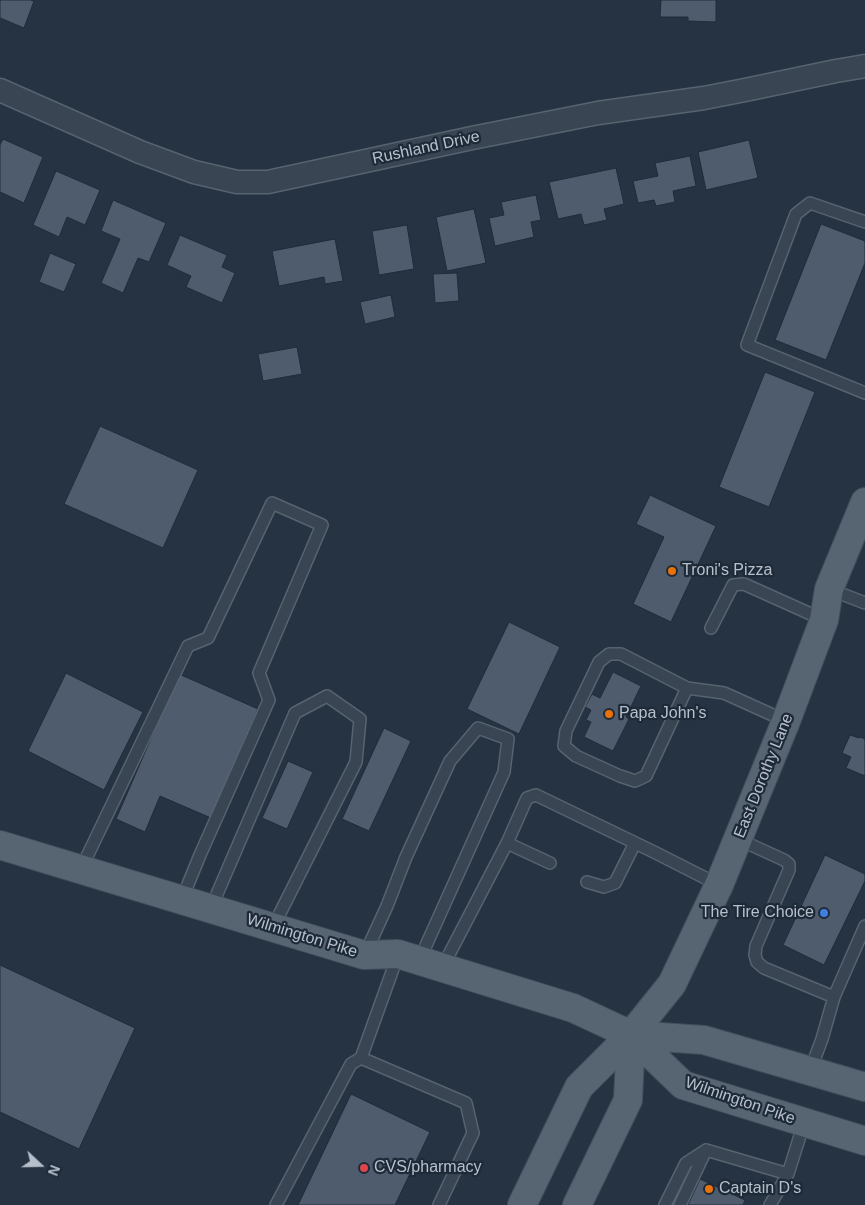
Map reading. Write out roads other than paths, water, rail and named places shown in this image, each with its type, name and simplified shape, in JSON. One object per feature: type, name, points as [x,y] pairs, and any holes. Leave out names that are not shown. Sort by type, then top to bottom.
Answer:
[{"type":"main road","name":"East Dorothy Lane","points":[[522,1205],[579,1087],[630,1035],[672,984],[719,885],[786,721],[824,620],[828,589],[865,502]]},
{"type":"main road","name":"Wilmington Pike","points":[[0,845],[364,955],[420,961],[572,1008],[630,1035],[683,1085],[865,1141]]},
{"type":"main road","name":"Wilmington Pike","points":[[630,1035],[704,1040],[865,1088]]},
{"type":"main road","points":[[577,1205],[628,1100],[630,1035]]},
{"type":"street","name":"Rushland Drive","points":[[0,90],[140,152],[194,172],[237,182],[268,182],[598,113],[737,92],[865,66]]},
{"type":"lane","points":[[865,222],[810,202],[796,214],[747,345],[865,394]]},
{"type":"lane","points":[[81,869],[188,646],[208,638],[272,503],[322,524],[259,673],[269,700],[182,899]]},
{"type":"lane","points":[[711,628],[733,585],[744,584],[824,620]]},
{"type":"lane","points":[[828,589],[865,603]]},
{"type":"lane","points":[[687,688],[646,776],[635,781],[620,776],[576,756],[564,746],[566,731],[586,688],[599,662],[609,654],[621,654],[687,688],[724,693],[786,721]]},
{"type":"lane","points":[[211,908],[295,712],[327,696],[360,719],[356,762],[273,927]]},
{"type":"lane","points":[[364,955],[450,761],[478,728],[508,739],[504,772],[420,961]]},
{"type":"lane","points":[[276,1205],[351,1064],[361,1058],[420,961],[506,843],[527,798],[536,795],[719,885]]},
{"type":"lane","points":[[738,839],[789,864],[789,870],[756,946],[755,955],[757,962],[764,968],[834,997]]},
{"type":"lane","points":[[506,843],[550,863]]},
{"type":"lane","points":[[587,882],[604,888],[614,883],[635,843]]},
{"type":"lane","points":[[810,1071],[822,1039],[834,997],[865,926]]},
{"type":"lane","points":[[361,1058],[466,1103],[473,1133],[439,1205]]},
{"type":"lane","points":[[770,1205],[788,1174],[804,1123]]},
{"type":"lane","points":[[665,1205],[686,1163],[706,1150],[788,1174]]},
{"type":"lane","points":[[680,1205],[706,1150]]},
{"type":"place","name":"Troni's Pizza","points":[[672,571]]},
{"type":"place","name":"Papa John's","points":[[609,714]]},
{"type":"place","name":"The Tire Choice","points":[[824,913]]},
{"type":"place","name":"CVS/pharmacy","points":[[364,1168]]},
{"type":"place","name":"Captain D's","points":[[709,1189]]}]
